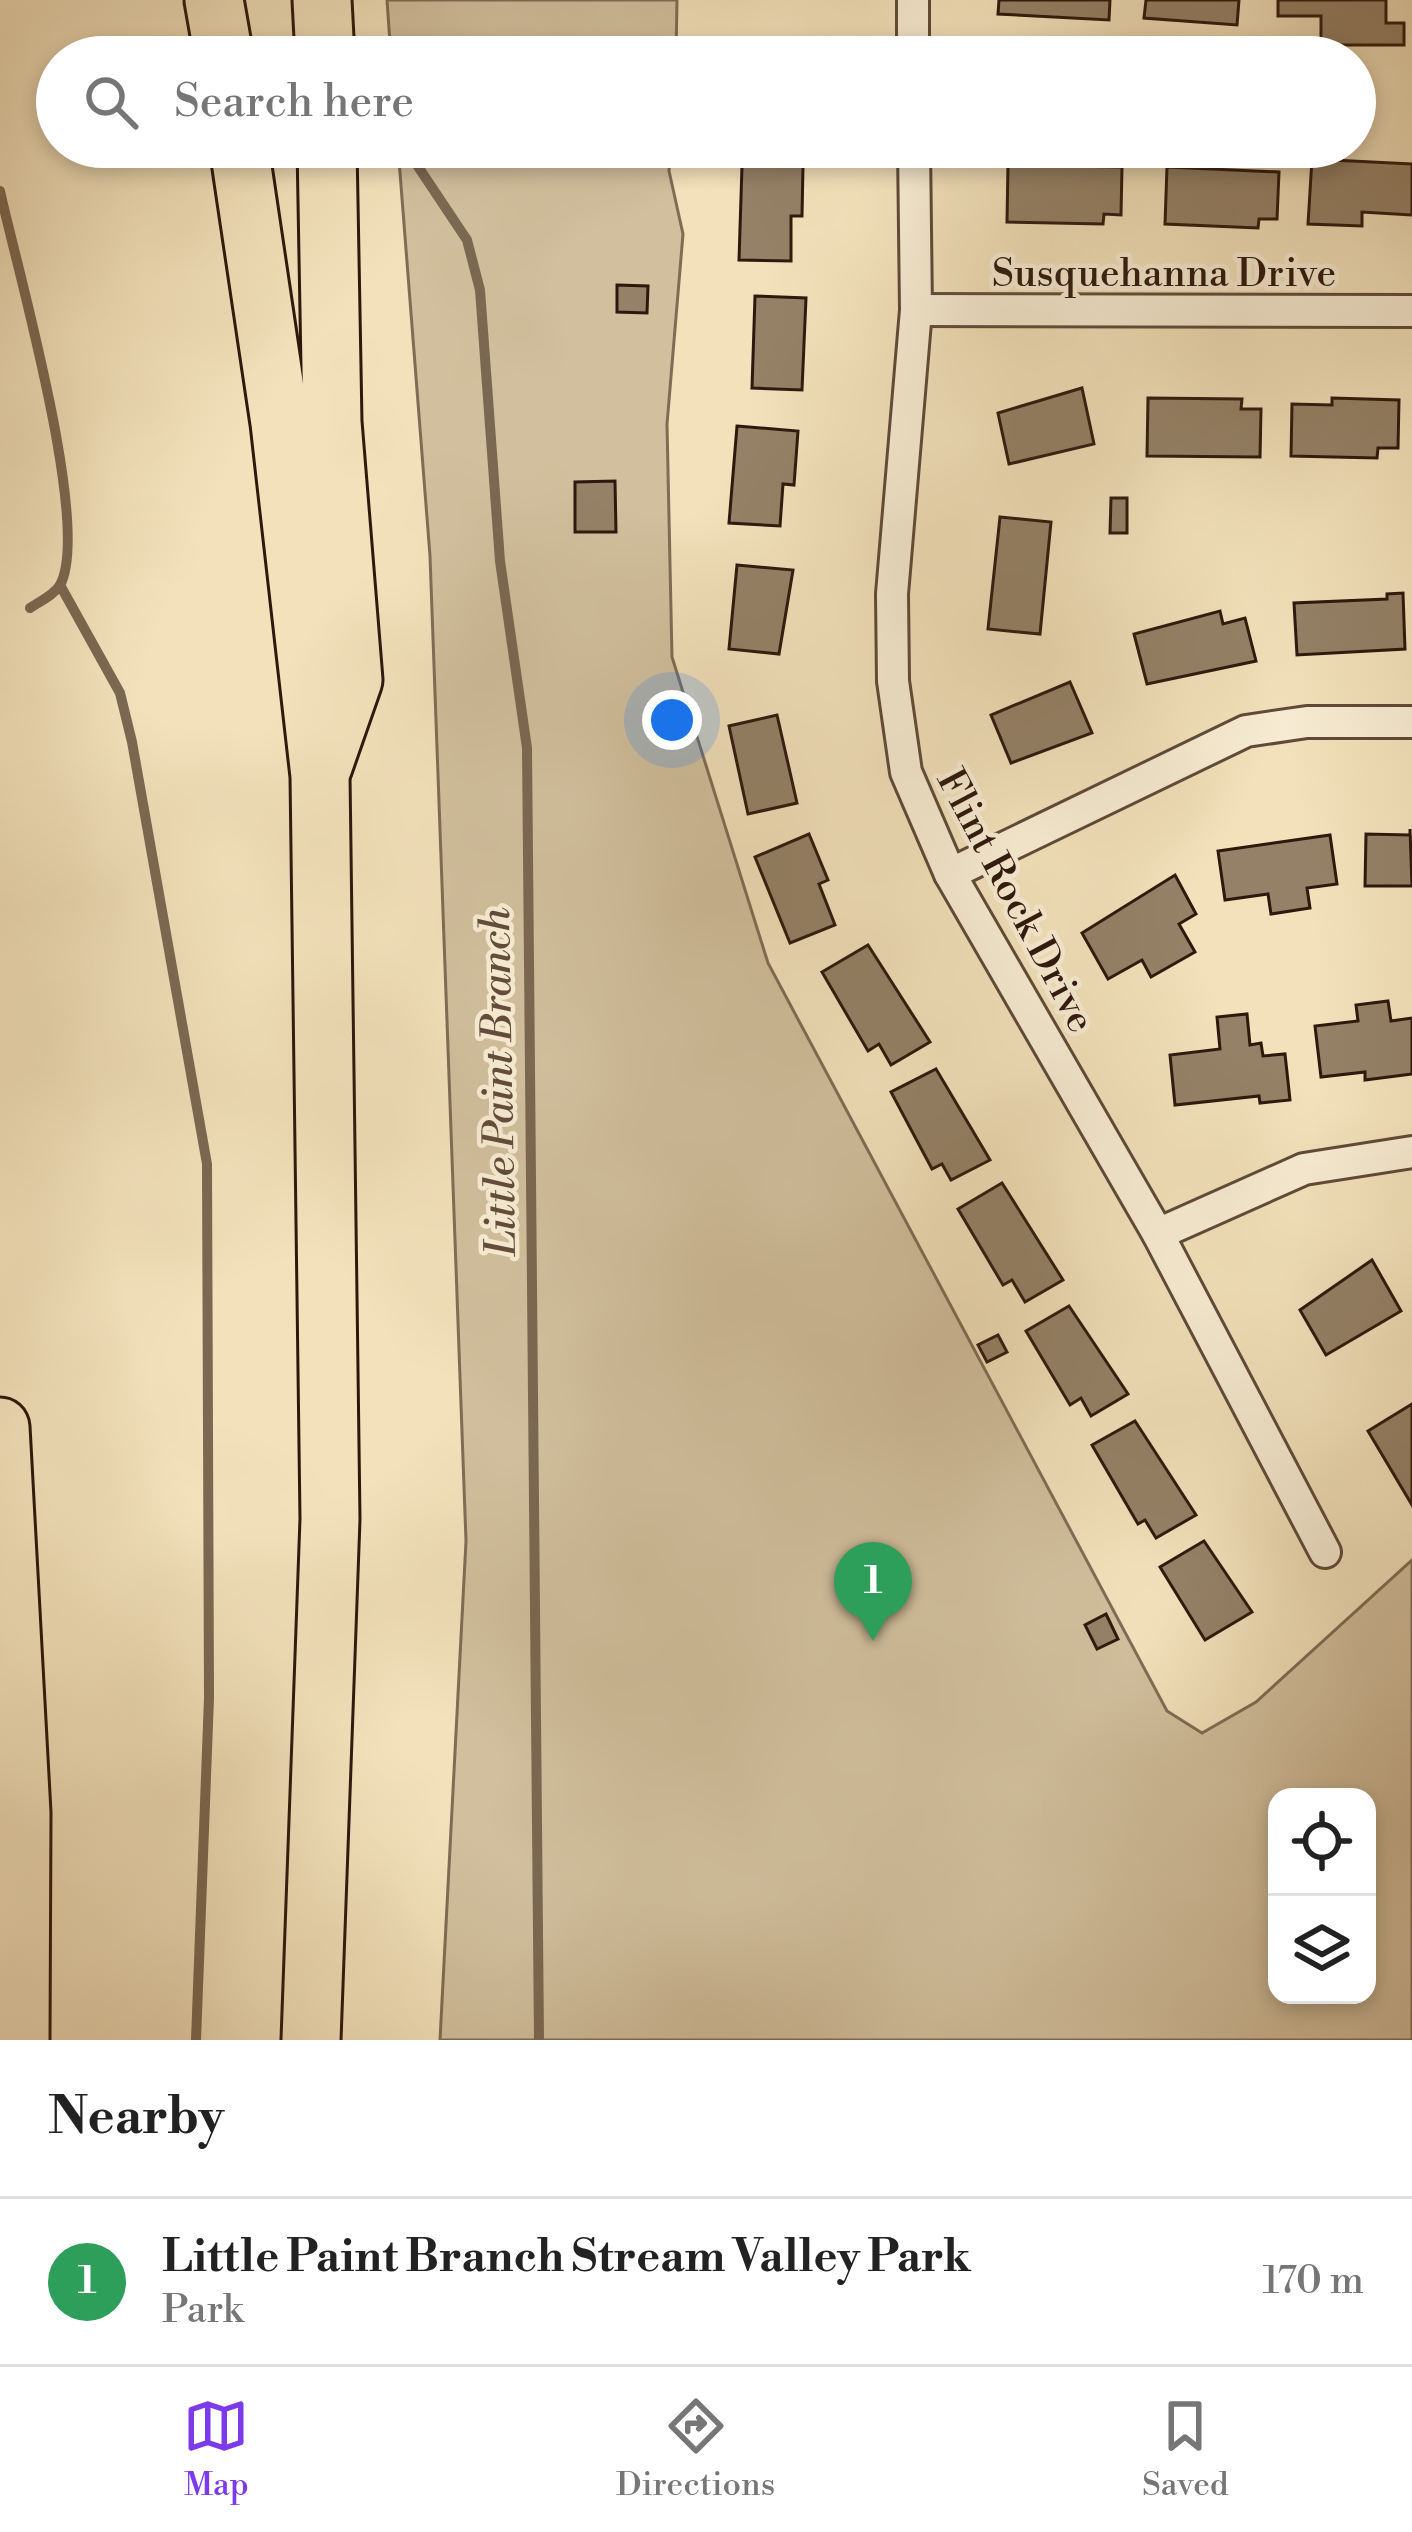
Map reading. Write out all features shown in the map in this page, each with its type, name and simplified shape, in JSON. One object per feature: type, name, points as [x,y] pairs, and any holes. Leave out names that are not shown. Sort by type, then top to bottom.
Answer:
[{"type":"highway","points":[[214,0],[220,36]]},
{"type":"highway","points":[[322,0],[324,36]]},
{"type":"highway","points":[[242,168],[280,422],[320,776],[330,1519],[311,2040]]},
{"type":"highway","points":[[320,776],[353,680],[332,422],[327,168]]},
{"type":"highway","points":[[0,1427],[22,1813],[20,2040]]},
{"type":"street","points":[[913,0],[914,36]]},
{"type":"street","name":"Flint Rock Drive","points":[[914,168],[916,310],[892,594],[893,681],[905,772],[950,874],[1158,1234],[1325,1552]]},
{"type":"street","name":"Susquehanna Drive","points":[[916,310],[1412,311]]},
{"type":"street","points":[[950,874],[1246,731],[1307,722],[1412,722]]},
{"type":"street","points":[[1158,1234],[1304,1168],[1412,1152]]},
{"type":"shaded area","points":[[387,0],[677,0],[676,36],[390,36]]},
{"type":"shaded area","points":[[400,168],[669,168],[683,234],[667,424],[672,657],[768,963],[1167,1711],[1202,1733],[1256,1702],[1412,1560],[1412,2040],[440,2040],[466,1541],[430,556]]},
{"type":"building","points":[[999,0],[1110,0],[1109,20],[998,14]]},
{"type":"building","points":[[1146,0],[1239,0],[1237,25],[1144,18]]},
{"type":"building","points":[[1278,0],[1386,0],[1386,23],[1404,23],[1404,45],[1376,45],[1376,36],[1321,36],[1321,16],[1278,16]]},
{"type":"building","points":[[1412,164],[1412,215],[1362,212],[1362,226],[1308,224],[1311,168]]},
{"type":"building","points":[[742,168],[803,168],[802,216],[791,216],[791,261],[739,260]]},
{"type":"building","points":[[1008,168],[1122,168],[1121,215],[1104,214],[1103,224],[1007,222]]},
{"type":"building","points":[[1167,168],[1279,172],[1277,219],[1259,219],[1258,228],[1165,224]]},
{"type":"building","points":[[617,285],[648,286],[647,313],[617,312]]},
{"type":"building","points":[[755,296],[806,298],[802,390],[752,388]]},
{"type":"building","points":[[1082,388],[1094,444],[1009,464],[998,413]]},
{"type":"building","points":[[1148,398],[1242,399],[1241,409],[1261,409],[1260,457],[1147,456]]},
{"type":"building","points":[[1332,398],[1399,400],[1398,448],[1378,448],[1377,458],[1291,456],[1292,404],[1332,405]]},
{"type":"building","points":[[737,426],[798,431],[794,485],[783,484],[780,526],[729,523]]},
{"type":"building","points":[[615,481],[616,532],[575,532],[575,482]]},
{"type":"building","points":[[1111,498],[1127,498],[1127,533],[1110,533]]},
{"type":"building","points":[[1000,517],[1051,522],[1040,634],[988,629]]},
{"type":"building","points":[[737,565],[793,570],[779,654],[729,649]]},
{"type":"building","points":[[1403,593],[1405,649],[1297,655],[1294,603],[1387,599],[1387,594]]},
{"type":"building","points":[[1220,611],[1223,624],[1245,618],[1256,661],[1147,684],[1134,634]]},
{"type":"building","points":[[1070,682],[1092,733],[1011,763],[991,715]]},
{"type":"building","points":[[777,715],[797,803],[748,814],[729,726]]},
{"type":"building","points":[[1410,829],[1412,886],[1365,886],[1366,834],[1410,835]]},
{"type":"building","points":[[809,834],[828,880],[819,884],[835,925],[790,943],[755,857]]},
{"type":"building","points":[[1330,835],[1337,884],[1307,888],[1310,908],[1271,914],[1268,894],[1225,900],[1218,851]]},
{"type":"building","points":[[1175,875],[1196,914],[1179,924],[1195,952],[1151,977],[1142,960],[1108,979],[1082,933]]},
{"type":"building","points":[[868,945],[930,1042],[891,1065],[879,1044],[868,1051],[822,972]]},
{"type":"building","points":[[1388,1001],[1391,1021],[1412,1018],[1412,1074],[1365,1080],[1365,1072],[1321,1077],[1315,1026],[1358,1021],[1356,1005]]},
{"type":"building","points":[[1247,1014],[1250,1045],[1261,1043],[1263,1056],[1285,1054],[1290,1100],[1260,1103],[1259,1096],[1175,1105],[1170,1055],[1220,1049],[1217,1017]]},
{"type":"building","points":[[936,1069],[990,1160],[951,1180],[942,1164],[932,1169],[891,1092]]},
{"type":"building","points":[[1002,1183],[1063,1280],[1025,1302],[1012,1280],[1003,1285],[958,1209]]},
{"type":"building","points":[[1372,1260],[1401,1311],[1326,1355],[1300,1310]]},
{"type":"building","points":[[1069,1306],[1128,1394],[1091,1416],[1081,1398],[1070,1405],[1026,1331]]},
{"type":"building","points":[[998,1335],[1007,1352],[987,1362],[978,1345]]},
{"type":"building","points":[[1412,1404],[1412,1505],[1368,1431]]},
{"type":"building","points":[[1135,1421],[1196,1515],[1156,1538],[1145,1520],[1138,1524],[1092,1445]]},
{"type":"building","points":[[1204,1541],[1252,1612],[1205,1640],[1160,1567]]},
{"type":"building","points":[[1106,1614],[1118,1639],[1097,1649],[1085,1625]]},
{"type":"waterway","name":"Little Paint Branch","points":[[419,168],[467,240],[480,290],[500,561],[527,748],[539,2040]]},
{"type":"waterway","points":[[0,191],[48,394],[66,509],[67,554],[60,585],[30,608]]},
{"type":"waterway","points":[[60,585],[120,693],[207,1164],[209,1698],[196,2040]]},
{"type":"place","name":"Little Paint Branch Stream Valley Park","points":[[873,1641]]}]
